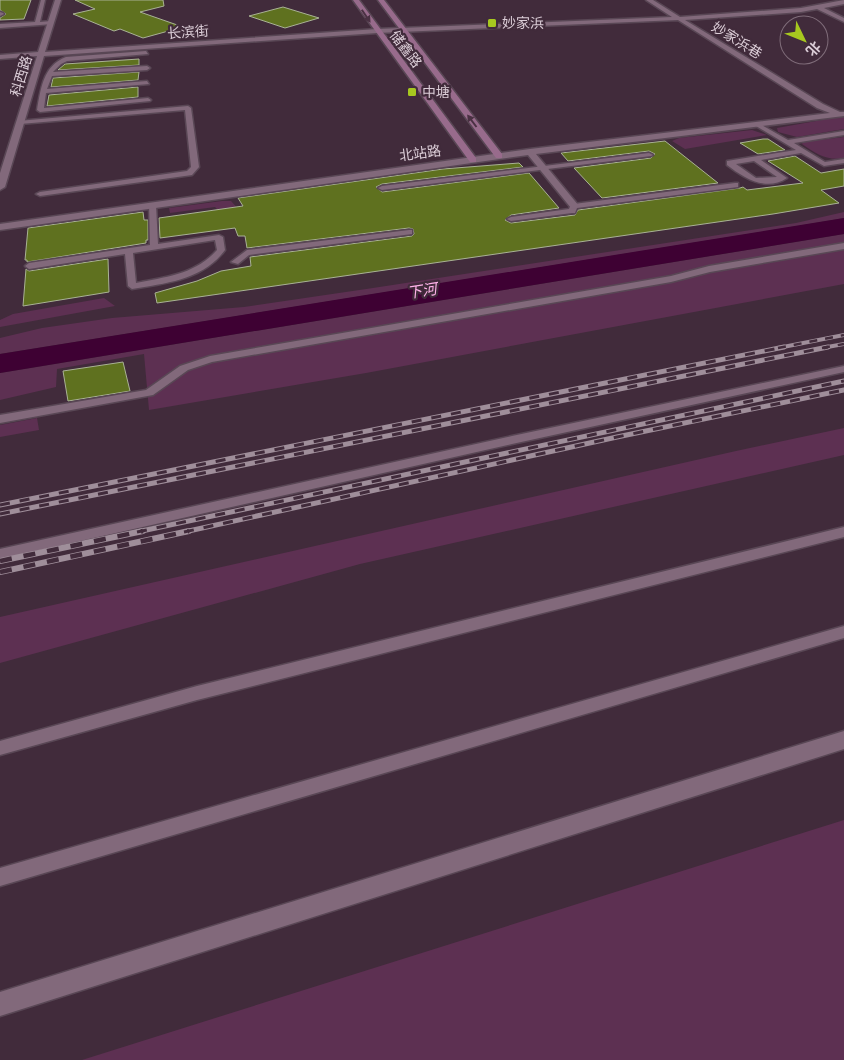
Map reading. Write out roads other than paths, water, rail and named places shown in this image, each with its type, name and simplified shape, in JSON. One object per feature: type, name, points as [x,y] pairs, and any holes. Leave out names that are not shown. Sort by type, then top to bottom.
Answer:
[{"type":"street","name":"科西路","points":[[0,188],[58,0]]},
{"type":"street","name":"储鑫路","points":[[356,0],[474,160]]},
{"type":"street","name":"储鑫路","points":[[381,0],[499,156]]},
{"type":"street","name":"妙家浜巷","points":[[649,0],[820,106],[841,114]]},
{"type":"street","points":[[806,0],[844,20]]},
{"type":"street","name":"长滨街","points":[[0,57],[146,50],[377,31],[679,19],[817,7],[844,2]]},
{"type":"street","name":"北站路","points":[[0,227],[499,156],[841,114]]},
{"type":"street","points":[[530,152],[574,206]]},
{"type":"street","points":[[0,1004],[844,740]]},
{"type":"lane","points":[[37,24],[43,0]]},
{"type":"lane","points":[[0,26],[51,23]]},
{"type":"lane","points":[[146,50],[147,68],[148,103],[40,110],[48,74],[58,62],[66,59],[146,50]]},
{"type":"lane","points":[[48,74],[147,68]]},
{"type":"lane","points":[[44,92],[147,83]]},
{"type":"lane","points":[[20,122],[188,108],[195,167],[189,173],[40,194]]},
{"type":"lane","points":[[758,125],[790,142],[824,164],[844,161]]},
{"type":"lane","points":[[790,142],[844,133]]},
{"type":"lane","points":[[755,159],[783,178],[762,182],[751,180],[730,164],[755,159],[803,151]]},
{"type":"lane","points":[[382,188],[649,155]]},
{"type":"lane","points":[[511,220],[572,212],[574,206],[734,185]]},
{"type":"lane","points":[[152,205],[154,248]]},
{"type":"lane","points":[[235,262],[247,250],[409,232]]},
{"type":"lane","points":[[29,266],[154,248],[220,233],[221,250],[215,258],[200,269],[187,275],[132,286],[129,252]]},
{"type":"lane","points":[[0,420],[149,393],[184,368],[210,359],[671,279],[709,269],[844,246]]},
{"type":"lane","points":[[0,554],[512,440],[844,369]]},
{"type":"lane","points":[[0,748],[197,693],[844,532]]},
{"type":"lane","points":[[0,877],[844,632]]},
{"type":"water","name":"下河","points":[[844,218],[844,234],[0,373],[0,354]]},
{"type":"railway","points":[[778,348],[844,335]]},
{"type":"railway","points":[[822,348],[844,344]]},
{"type":"railway","points":[[0,505],[784,347]]},
{"type":"railway","points":[[0,514],[828,347]]},
{"type":"railway","points":[[137,532],[844,381]]},
{"type":"railway","points":[[184,532],[617,437],[844,390]]},
{"type":"railway","points":[[0,561],[143,531]]},
{"type":"railway","points":[[0,572],[189,531]]},
{"type":"place","name":"妙家浜","points":[[492,23]]},
{"type":"place","name":"中塘","points":[[412,92]]}]
